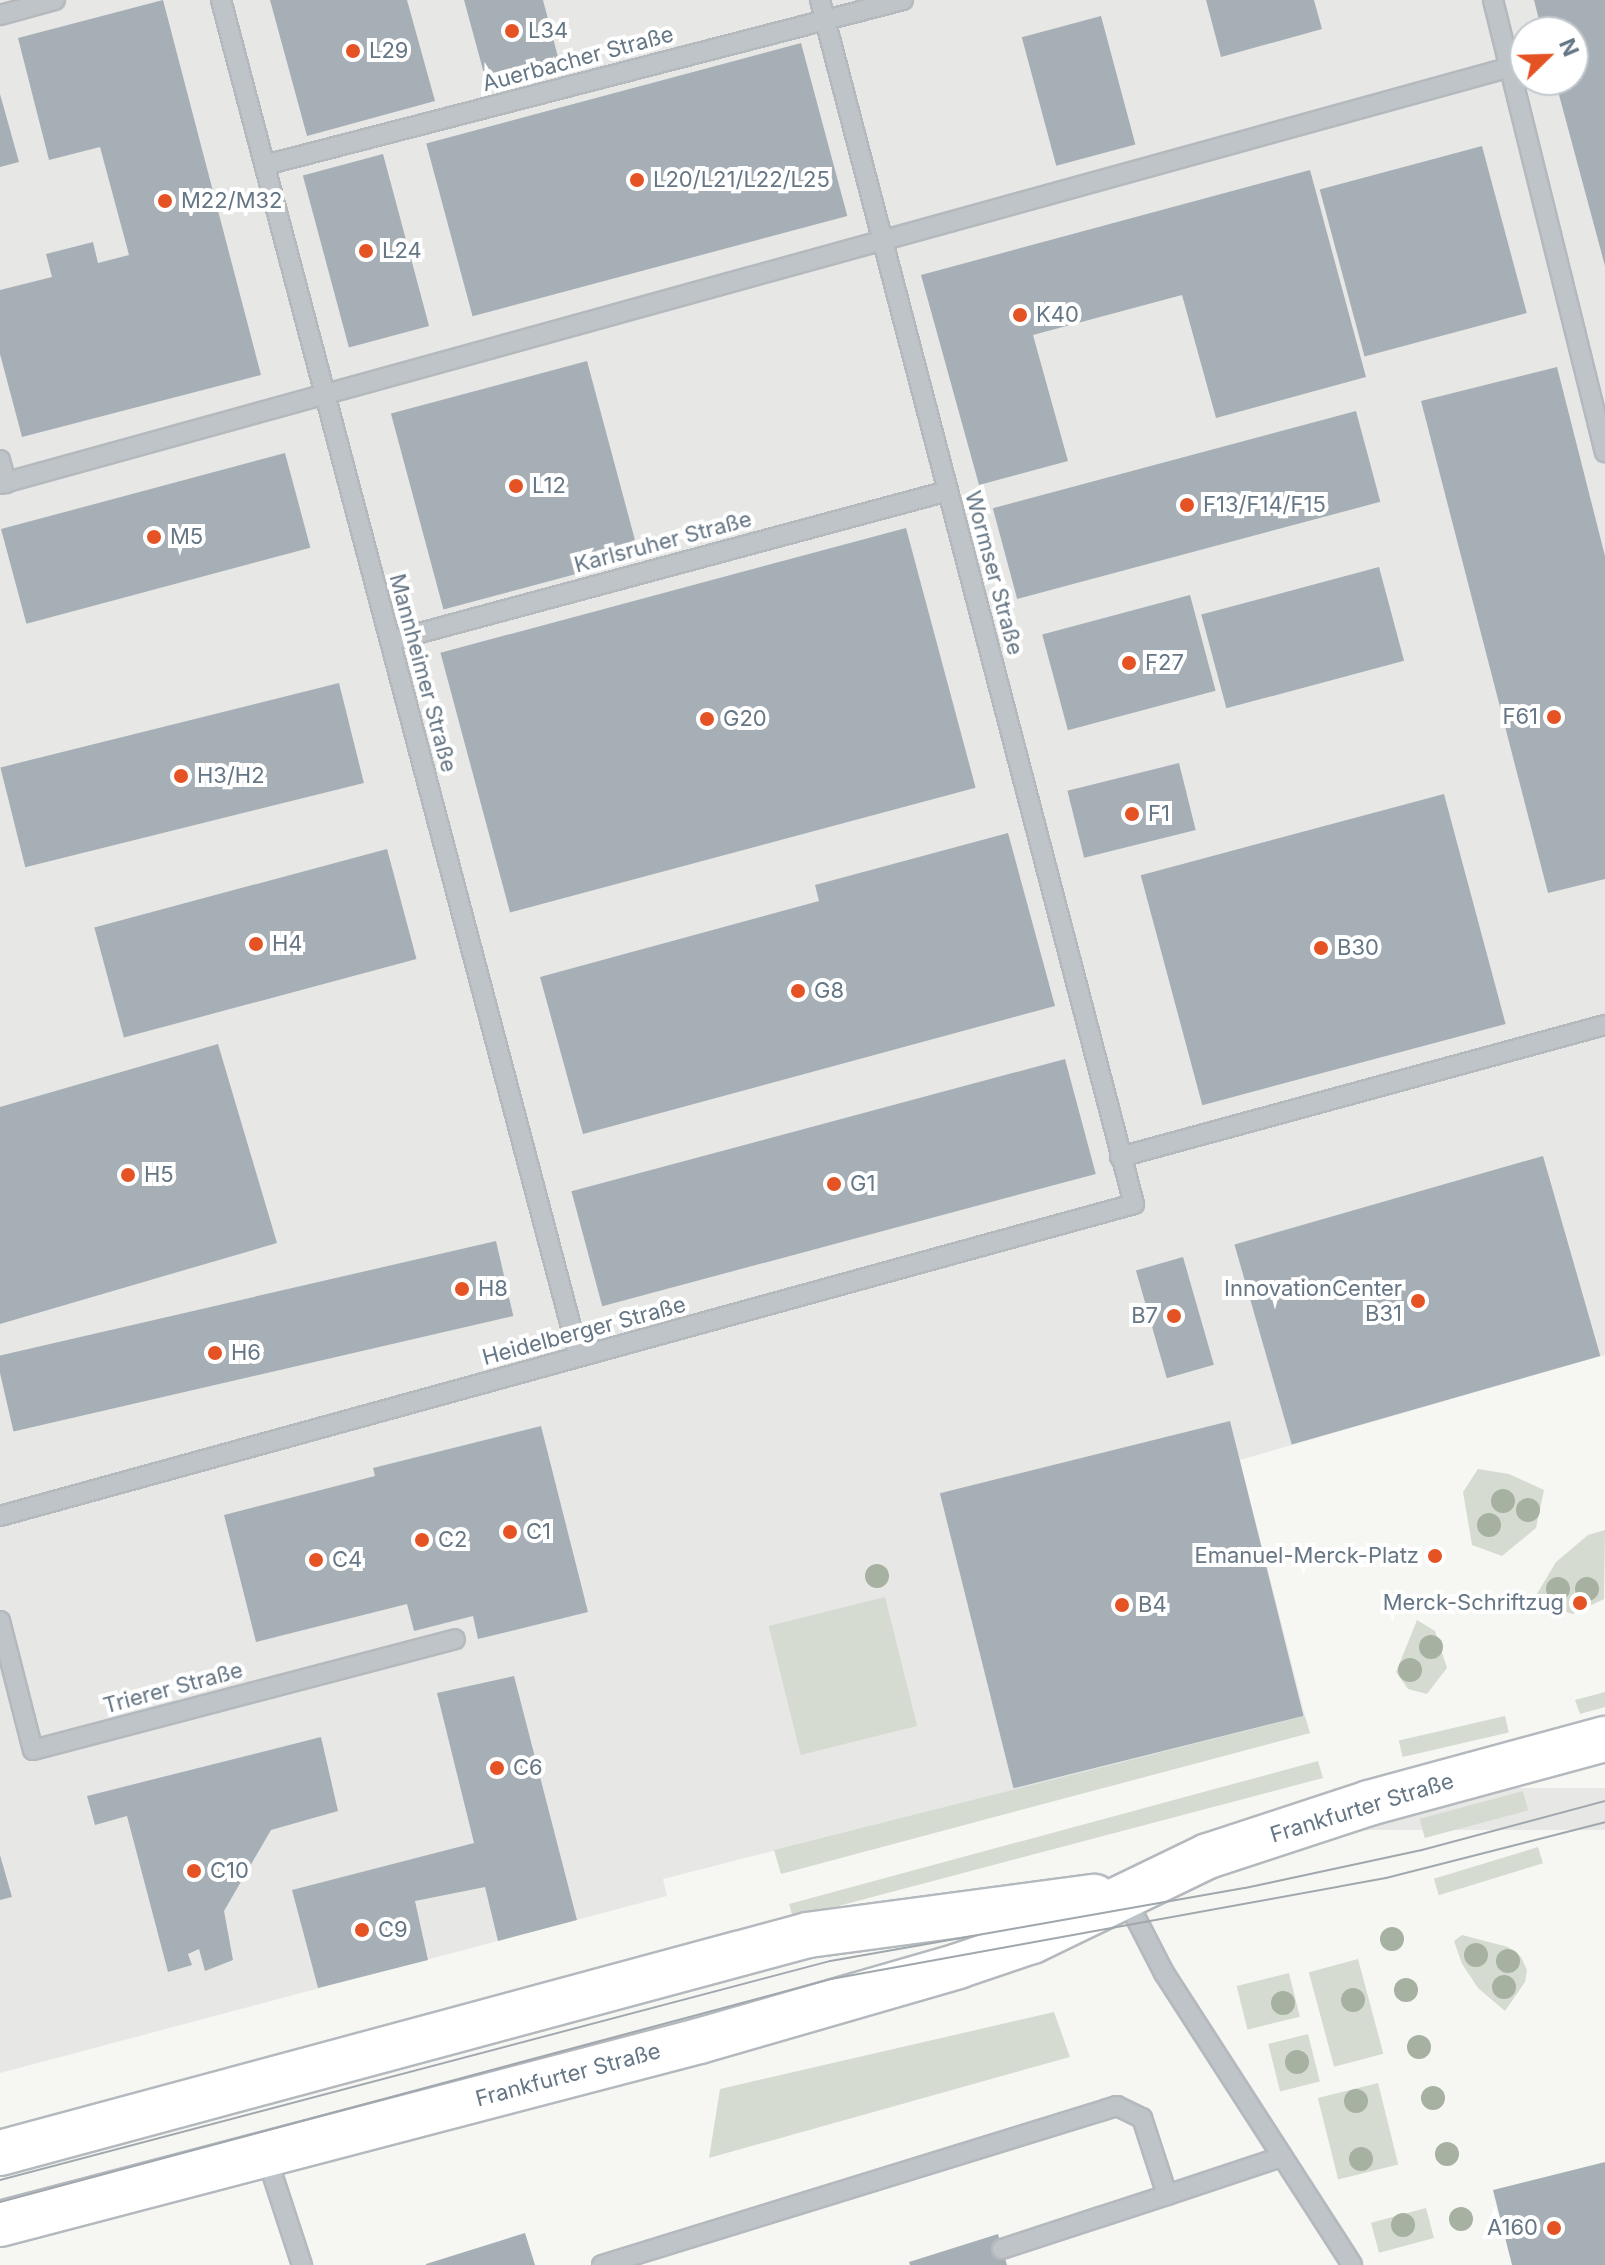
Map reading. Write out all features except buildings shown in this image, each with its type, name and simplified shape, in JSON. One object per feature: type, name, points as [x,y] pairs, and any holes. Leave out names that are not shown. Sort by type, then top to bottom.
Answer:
[{"type":"main road","name":"Frankfurter Straße","points":[[0,2224],[699,2041],[958,1966],[1032,1941],[1124,1893],[1208,1856],[1369,1803],[1605,1739]]},
{"type":"main road","name":"Frankfurter Straße","points":[[0,2153],[808,1935],[1124,1893]]},
{"type":"lane","points":[[0,15],[55,0]]},
{"type":"lane","name":"Mannheimer Straße","points":[[221,0],[579,1357]]},
{"type":"lane","name":"Wormser Straße","points":[[820,0],[1120,1157]]},
{"type":"lane","name":"Auerbacher Straße","points":[[265,165],[903,0]]},
{"type":"lane","points":[[1493,0],[1509,60]]},
{"type":"lane","points":[[0,460],[3,483],[326,398],[882,237],[1509,68]]},
{"type":"lane","points":[[1518,96],[1605,452]]},
{"type":"lane","name":"Karlsruher Straße","points":[[390,641],[948,491]]},
{"type":"lane","points":[[1120,1157],[1605,1025]]},
{"type":"lane","name":"Heidelberger Straße","points":[[0,1516],[1134,1204],[1120,1157]]},
{"type":"lane","name":"Trierer Straße","points":[[0,1621],[33,1750],[455,1639]]},
{"type":"lane","points":[[1124,1893],[1164,1973],[1352,2265]]},
{"type":"lane","points":[[602,2265],[1117,2106],[1142,2118],[1167,2195]]},
{"type":"lane","points":[[266,2155],[302,2265]]},
{"type":"lane","points":[[1002,2249],[1281,2157]]},
{"type":"shaded area","points":[[0,0],[1605,0],[1605,1355],[1240,1460],[1305,1716],[663,1879],[667,1896],[0,2073]]},
{"type":"shaded area","points":[[1478,1469],[1509,1474],[1544,1490],[1536,1528],[1502,1556],[1472,1545],[1463,1492]]},
{"type":"shaded area","points":[[1605,1530],[1604,1599],[1573,1614],[1532,1602],[1556,1562],[1588,1535]]},
{"type":"shaded area","points":[[885,1597],[917,1726],[801,1755],[769,1626]]},
{"type":"shaded area","points":[[1417,1620],[1435,1631],[1447,1668],[1427,1694],[1408,1689],[1396,1672]]},
{"type":"shaded area","points":[[1605,1692],[1605,1707],[1580,1714],[1575,1700]]},
{"type":"shaded area","points":[[1305,1716],[1310,1733],[781,1874],[774,1850]]},
{"type":"shaded area","points":[[1505,1716],[1509,1733],[1403,1757],[1399,1741]]},
{"type":"shaded area","points":[[1318,1761],[1323,1778],[793,1918],[789,1904]]},
{"type":"shaded area","points":[[1333,1788],[1605,1788],[1605,1830],[1333,1830]]},
{"type":"shaded area","points":[[1523,1791],[1528,1810],[1425,1838],[1420,1819]]},
{"type":"shaded area","points":[[1538,1847],[1543,1863],[1439,1895],[1434,1879]]},
{"type":"shaded area","points":[[1462,1935],[1508,1947],[1521,1957],[1527,1970],[1525,1982],[1505,2011],[1478,1988],[1462,1964],[1454,1941]]},
{"type":"shaded area","points":[[1358,1959],[1383,2054],[1334,2067],[1309,1972]]},
{"type":"shaded area","points":[[1289,1973],[1300,2017],[1247,2030],[1237,1986]]},
{"type":"shaded area","points":[[1054,2012],[1070,2057],[709,2158],[720,2089]]},
{"type":"shaded area","points":[[1308,2034],[1320,2082],[1280,2091],[1268,2044]]},
{"type":"shaded area","points":[[1378,2083],[1398,2165],[1338,2180],[1318,2098]]},
{"type":"shaded area","points":[[1426,2208],[1434,2238],[1379,2253],[1371,2223]]},
{"type":"tram line","points":[[0,2180],[830,1961],[1245,1888],[1422,1850],[1605,1801]]},
{"type":"tram line","points":[[0,2202],[831,1979],[1386,1878],[1605,1822]]},
{"type":"place","name":"L34","points":[[512,31]]},
{"type":"place","name":"L29","points":[[353,51]]},
{"type":"place","name":"L20/L21/L22/L25","points":[[637,180]]},
{"type":"place","name":"M22/M32","points":[[165,201]]},
{"type":"place","name":"L24","points":[[366,251]]},
{"type":"place","name":"K40","points":[[1020,315]]},
{"type":"place","name":"L12","points":[[516,486]]},
{"type":"place","name":"F13/F14/F15","points":[[1187,505]]},
{"type":"place","name":"M5","points":[[154,537]]},
{"type":"place","name":"F27","points":[[1129,663]]},
{"type":"place","name":"F61","points":[[1554,717]]},
{"type":"place","name":"G20","points":[[707,719]]},
{"type":"place","name":"H3/H2","points":[[181,776]]},
{"type":"place","name":"F1","points":[[1132,814]]},
{"type":"place","name":"H4","points":[[256,944]]},
{"type":"place","name":"B30","points":[[1321,948]]},
{"type":"place","name":"G8","points":[[798,991]]},
{"type":"place","name":"H5","points":[[128,1175]]},
{"type":"place","name":"G1","points":[[834,1184]]},
{"type":"place","name":"H8","points":[[462,1289]]},
{"type":"place","name":"InnovationCenter B31","points":[[1418,1301]]},
{"type":"place","name":"B7","points":[[1174,1316]]},
{"type":"place","name":"H6","points":[[215,1353]]},
{"type":"place","name":"C1","points":[[510,1532]]},
{"type":"place","name":"C2","points":[[422,1540]]},
{"type":"place","name":"Emanuel-Merck-Platz","points":[[1435,1556]]},
{"type":"place","name":"C4","points":[[316,1560]]},
{"type":"place","name":"Merck-Schriftzug","points":[[1580,1603]]},
{"type":"place","name":"B4","points":[[1122,1605]]},
{"type":"place","name":"C6","points":[[497,1768]]},
{"type":"place","name":"C10","points":[[194,1871]]},
{"type":"place","name":"C9","points":[[362,1930]]},
{"type":"place","name":"A160","points":[[1554,2228]]}]
